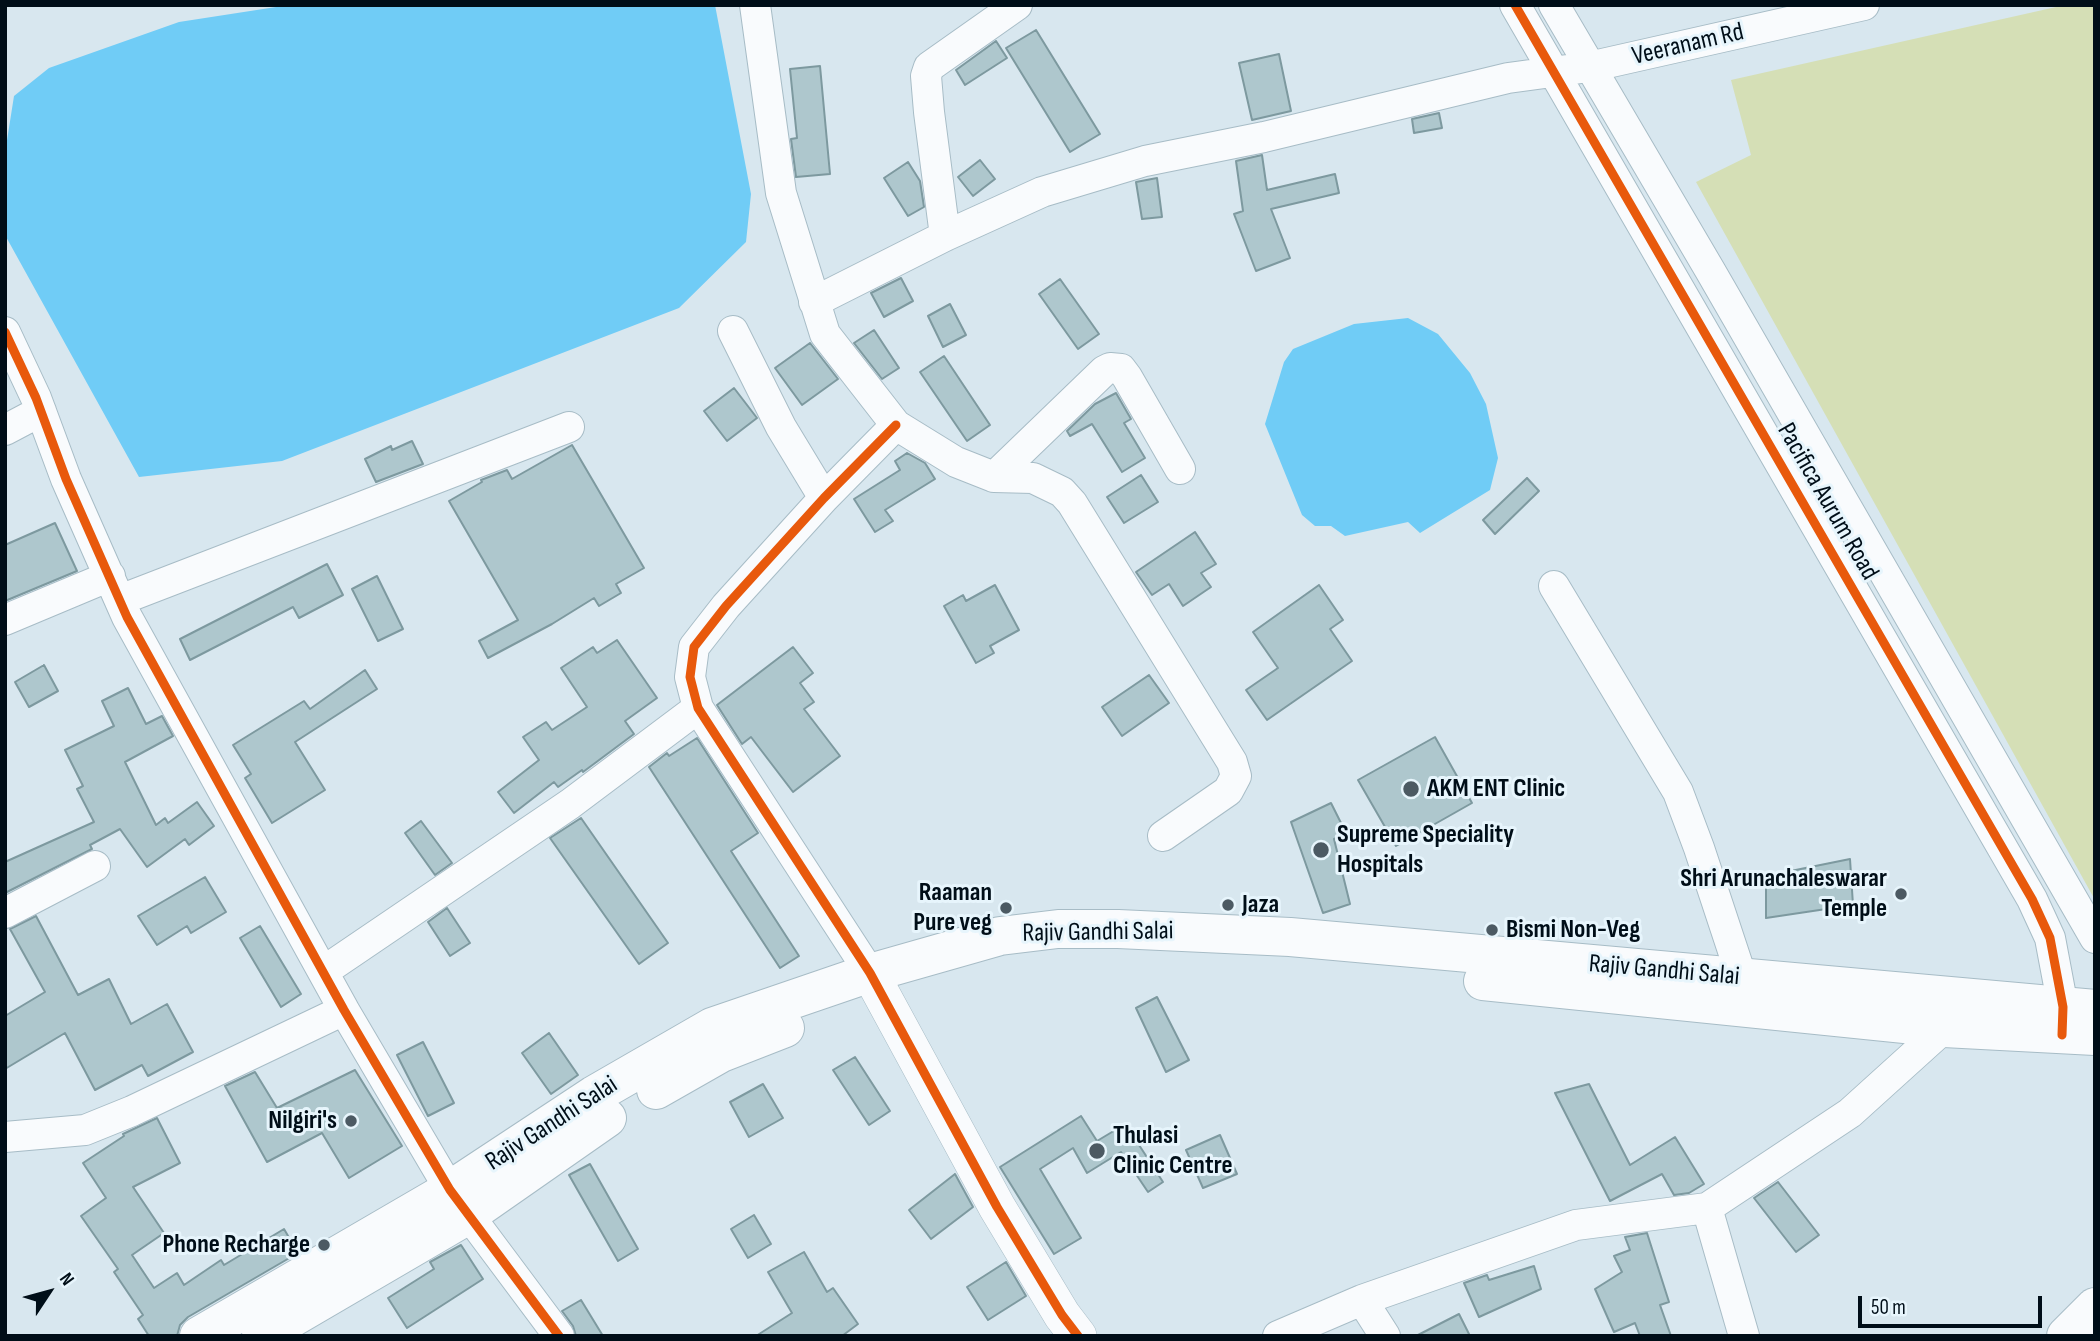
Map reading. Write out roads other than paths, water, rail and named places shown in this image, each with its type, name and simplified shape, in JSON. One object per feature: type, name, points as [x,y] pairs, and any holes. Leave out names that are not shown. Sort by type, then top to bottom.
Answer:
[{"type":"main road","name":"Rajiv Gandhi Salai","points":[[199,1336],[459,1202],[721,1054],[874,982],[1000,936],[1058,929],[1118,929],[1290,937],[1742,978],[2079,1021]]},
{"type":"main road","name":"Rajiv Gandhi Salai","points":[[874,982],[1038,956],[1204,955],[1944,1028],[2079,1021]]},
{"type":"main road","name":"Rajiv Gandhi Salai","points":[[261,1336],[459,1202]]},
{"type":"main road","points":[[2066,1336],[2095,1307]]},
{"type":"street","points":[[755,5],[781,193],[825,334],[896,425],[956,462],[994,477],[1033,478],[1062,492],[1072,503],[1232,762],[1236,776],[1228,791],[1163,836]]},
{"type":"street","points":[[945,236],[926,76],[929,67],[1017,5]]},
{"type":"street","name":"Pacifica Aurum Road","points":[[1515,5],[2032,900],[2050,938],[2079,1021]]},
{"type":"street","name":"Pacifica Aurum Road","points":[[1554,5],[2095,938]]},
{"type":"street","name":"Veeranam Rd","points":[[814,302],[945,236],[1042,192],[1145,161],[1264,137],[1508,78],[1590,67],[1864,5]]},
{"type":"street","points":[[733,331],[781,427],[824,498]]},
{"type":"street","points":[[5,332],[41,411],[66,479],[134,629],[344,1010],[459,1202],[559,1336]]},
{"type":"street","points":[[994,477],[1110,368],[1121,369],[1127,377],[1180,469]]},
{"type":"street","points":[[5,430],[41,411]]},
{"type":"street","points":[[896,425],[824,498],[726,606],[694,647],[690,677],[698,708],[874,982],[996,1207],[1062,1315],[1078,1336]]},
{"type":"street","points":[[5,620],[115,588],[569,427]]},
{"type":"street","points":[[1554,586],[1678,792],[1742,978]]},
{"type":"street","points":[[324,971],[570,804],[698,708]]},
{"type":"street","points":[[5,914],[95,866]]},
{"type":"street","points":[[8,1131],[85,1130],[132,1111],[344,1010]]},
{"type":"street","points":[[1278,1336],[1362,1300],[1576,1225],[1707,1208],[1850,1114],[1944,1028]]},
{"type":"street","points":[[1707,1208],[1744,1336]]},
{"type":"street","points":[[1362,1300],[1385,1336]]},
{"type":"water","points":[[289,5],[715,5],[751,194],[746,242],[679,308],[282,461],[139,477],[5,235],[5,153],[14,96],[49,68],[179,22]]},
{"type":"water","points":[[1408,318],[1438,334],[1470,373],[1486,404],[1498,458],[1490,490],[1420,533],[1408,522],[1345,536],[1331,526],[1315,526],[1302,515],[1265,424],[1284,362],[1293,349],[1354,324]]},
{"type":"place","name":"AKM ENT Clinic","points":[[1411,789]]},
{"type":"place","name":"Supreme Speciality Hospitals","points":[[1321,850]]},
{"type":"place","name":"Shri Arunachaleswarar Temple","points":[[1901,894]]},
{"type":"place","name":"Jaza","points":[[1228,905]]},
{"type":"place","name":"Raaman Pure veg","points":[[1006,908]]},
{"type":"place","name":"Bismi Non-Veg","points":[[1492,930]]},
{"type":"place","name":"Nilgiri's","points":[[351,1121]]},
{"type":"place","name":"Thulasi Clinic Centre","points":[[1097,1151]]},
{"type":"place","name":"Phone Recharge","points":[[324,1245]]}]
